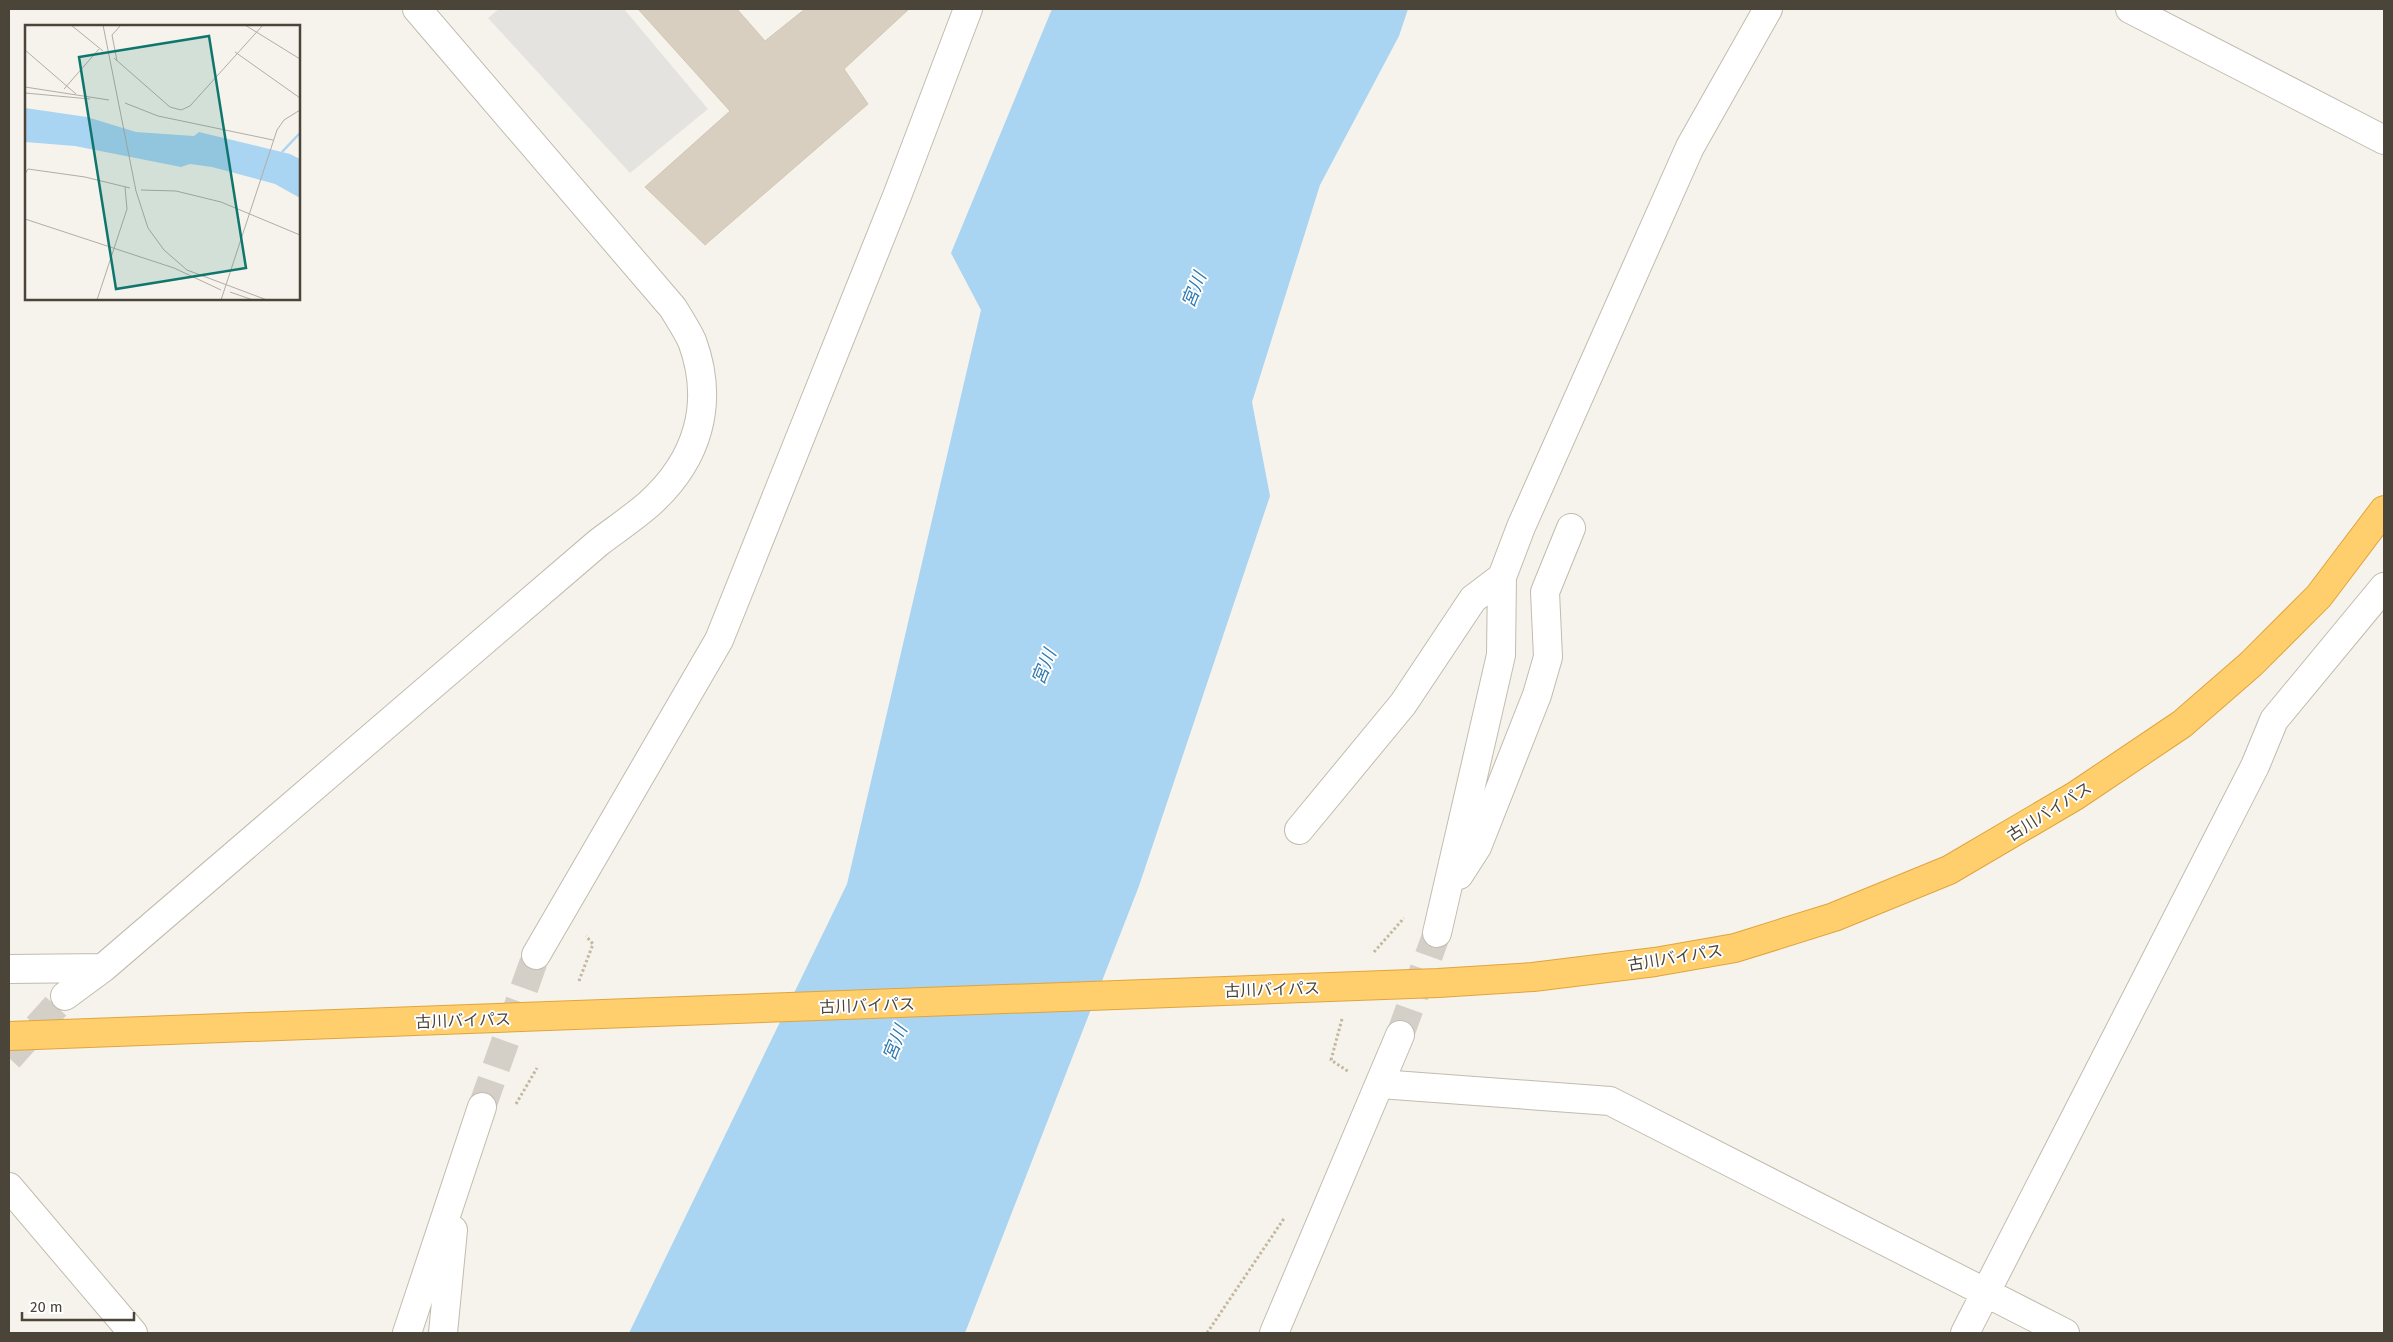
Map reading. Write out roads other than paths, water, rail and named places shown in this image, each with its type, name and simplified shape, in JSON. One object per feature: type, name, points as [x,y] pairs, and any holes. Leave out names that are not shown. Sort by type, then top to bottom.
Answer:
[{"type":"highway","name":"古川バイパス","points":[[9,1036],[1370,986],[1534,977],[1655,962],[1735,948],[1834,918],[1948,870],[2076,796],[2182,724],[2251,664],[2319,596],[2384,510]]},
{"type":"street","points":[[66,996],[102,968],[598,543],[650,503],[681,468],[696,436],[703,401],[700,372],[691,340],[673,308],[417,9]]},
{"type":"street","points":[[536,955],[719,640],[897,196],[968,9]]},
{"type":"street","points":[[1437,932],[1502,655],[1502,577],[1521,528],[1690,147],[1768,9]]},
{"type":"street","points":[[2130,9],[2384,140]]},
{"type":"street","points":[[1446,896],[1477,847],[1537,695],[1548,656],[1545,592],[1571,528]]},
{"type":"street","points":[[1300,830],[1403,704],[1473,599],[1502,577]]},
{"type":"street","points":[[1965,1333],[2251,775],[2274,720],[2384,587]]},
{"type":"street","points":[[9,969],[102,968]]},
{"type":"street","points":[[1274,1333],[1400,1035]]},
{"type":"street","points":[[1380,1084],[1610,1101],[2065,1333]]},
{"type":"street","points":[[407,1333],[482,1107]]},
{"type":"street","points":[[443,1333],[458,1182]]},
{"type":"street","points":[[9,1186],[132,1333]]},
{"type":"water","name":"宮川","points":[[1052,9],[1408,9],[1399,36],[1320,185],[1252,402],[1270,496],[1139,886],[965,1333],[629,1333],[847,884],[981,310],[951,253]]},
{"type":"tunnel","points":[[1400,1035],[1437,933]]},
{"type":"tunnel","points":[[482,1107],[536,955]]},
{"type":"tunnel","points":[[9,1058],[65,996]]}]
